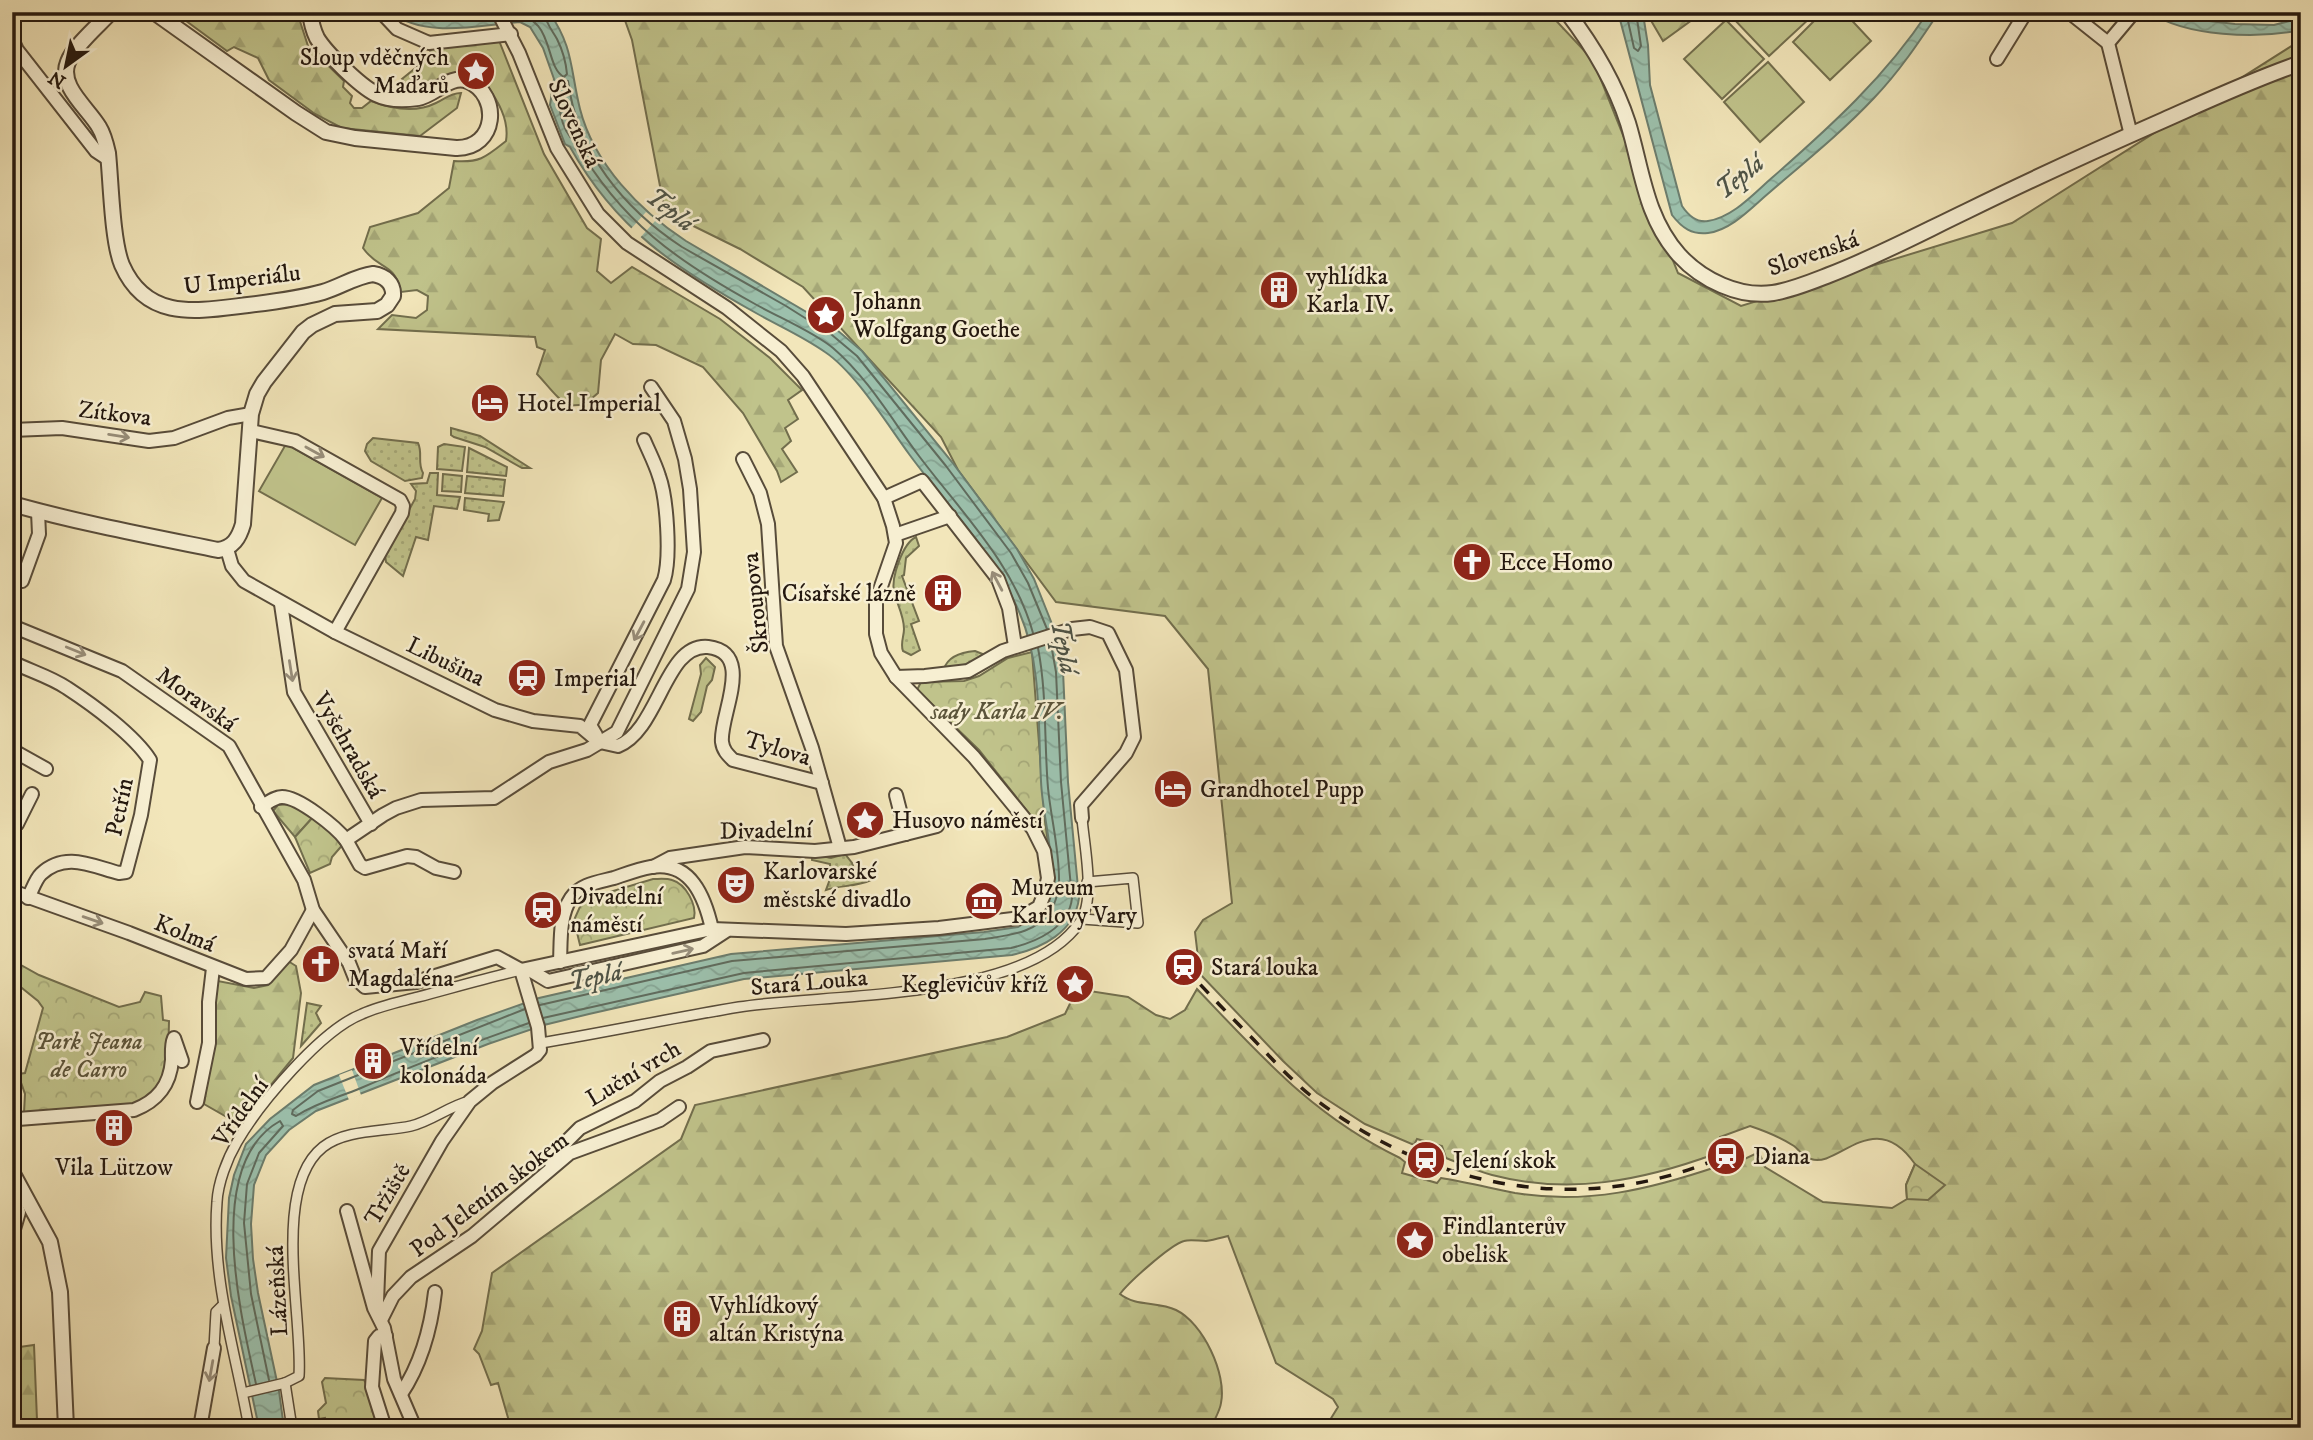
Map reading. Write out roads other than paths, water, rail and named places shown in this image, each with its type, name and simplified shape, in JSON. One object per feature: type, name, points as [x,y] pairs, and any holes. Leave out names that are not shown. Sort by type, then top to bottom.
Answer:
[{"type":"street","name":"U Imperiálu","points":[[111,12],[71,56],[66,71],[69,87],[102,131],[108,159],[118,253],[122,265],[139,291],[163,306],[197,312],[324,292],[373,274],[384,277],[391,285],[393,296],[383,308],[377,311],[335,314],[303,332],[264,382],[251,414],[243,524],[237,540],[227,548]]},
{"type":"street","points":[[154,12],[326,132],[355,138],[456,148],[471,147],[485,135],[490,120],[489,106],[480,89],[463,80],[448,82],[421,97],[395,99],[377,95],[325,48],[314,30],[310,12]]},
{"type":"street","points":[[381,12],[397,29],[429,43],[505,23]]},
{"type":"street","name":"Slovenská","points":[[1567,12],[1589,43],[1616,90],[1628,124],[1643,187],[1660,228],[1685,261],[1731,290],[1752,294],[1772,293],[1845,269],[2257,78],[2301,63]]},
{"type":"street","points":[[1997,59],[2026,12]]},
{"type":"street","points":[[2069,12],[2108,43],[2131,135]]},
{"type":"street","points":[[2108,43],[2134,12]]},
{"type":"street","name":"Slovenská","points":[[505,23],[562,158],[597,214],[627,243],[727,308],[781,351],[803,376],[884,498],[895,535]]},
{"type":"street","points":[[12,39],[17,50],[96,151],[108,159]]},
{"type":"street","points":[[346,840],[396,808],[421,800],[494,798],[549,762],[587,750],[617,732],[688,589],[692,574],[690,489],[685,459],[674,421],[651,387]]},
{"type":"street","name":"Zítkova","points":[[12,430],[62,428],[149,441],[174,438],[228,418],[251,414]]},
{"type":"street","points":[[251,431],[295,441],[400,500],[403,506],[402,513],[335,632]]},
{"type":"street","points":[[599,742],[590,725],[664,580],[667,569],[665,509],[660,478],[644,440]]},
{"type":"street","name":"Škroupova","points":[[743,459],[760,494],[768,524],[776,646],[813,748],[822,783]]},
{"type":"street","points":[[884,498],[922,481],[998,579],[1009,608],[1015,646]]},
{"type":"street","points":[[12,504],[38,512],[218,550],[227,548]]},
{"type":"street","points":[[22,581],[39,534],[38,512]]},
{"type":"street","points":[[524,969],[712,929],[846,934],[939,928],[1020,918],[1030,914],[1043,900],[1048,878],[1044,850],[1039,839],[974,757],[896,677],[881,653],[876,634],[875,612],[880,586],[896,543],[895,535],[950,516]]},
{"type":"street","name":"Libušina","points":[[227,548],[232,566],[244,581],[281,604],[495,710],[533,722],[580,726],[599,742]]},
{"type":"street","points":[[667,569],[692,574]]},
{"type":"street","name":"Vyšehradská","points":[[281,604],[294,692],[371,824]]},
{"type":"street","name":"Moravská","points":[[12,626],[122,671],[229,746],[304,880],[313,910],[349,963],[355,978],[365,987],[416,982],[497,957],[524,969]]},
{"type":"street","points":[[896,677],[968,671],[1003,650],[1072,629],[1090,627],[1108,634],[1126,670],[1134,737],[1126,753],[1082,805],[1087,882],[1082,919],[1138,923],[1133,878],[1087,882]]},
{"type":"street","name":"Tylova","points":[[599,742],[618,746],[630,739],[644,724],[680,658],[695,649],[712,648],[727,658],[733,672],[722,740],[725,752],[733,760],[822,783],[840,848]]},
{"type":"street","name":"Petřín","points":[[13,664],[66,687],[142,747],[150,760],[141,815],[126,872],[119,873],[69,859],[40,875],[28,898]]},
{"type":"street","points":[[12,750],[46,769]]},
{"type":"street","points":[[12,824],[17,824],[32,794]]},
{"type":"street","points":[[896,795],[906,834]]},
{"type":"street","points":[[261,807],[275,798],[285,797],[328,822],[346,840],[360,865],[365,867],[407,856],[454,872]]},
{"type":"street","points":[[840,848],[863,845],[937,826]]},
{"type":"street","name":"Divadelní","points":[[653,867],[670,858],[744,847],[815,851],[840,848]]},
{"type":"street","points":[[560,962],[565,908],[579,888],[653,867],[666,867],[692,880],[705,902],[712,929]]},
{"type":"street","name":"Kolmá","points":[[12,891],[246,979],[266,978],[291,950],[313,910]]},
{"type":"street","name":"Stará Louka","points":[[541,1043],[742,1007],[874,996],[971,980],[1000,973],[1046,952],[1070,934],[1082,919]]},
{"type":"street","points":[[524,969],[548,981],[704,946],[726,931]]},
{"type":"street","points":[[197,1102],[209,1043],[209,1002],[213,968]]},
{"type":"street","points":[[524,969],[541,1043]]},
{"type":"street","name":"Vřídelní","points":[[249,1428],[246,1392],[223,1305],[218,1259],[217,1199],[226,1165],[237,1143],[255,1115],[330,1033],[361,1014],[524,969]]},
{"type":"street","points":[[12,1125],[18,1119],[134,1110],[148,1104],[162,1091],[171,1070],[174,1038],[182,1061]]},
{"type":"street","name":"Luční vrch","points":[[544,1174],[563,1144],[580,1128],[635,1101],[660,1081],[711,1051],[763,1040]]},
{"type":"street","name":"Tržiště","points":[[381,1320],[377,1302],[379,1251],[442,1141],[470,1101],[492,1083],[536,1055],[541,1043]]},
{"type":"street","name":"Tržiště","points":[[298,1189],[307,1165],[323,1146],[346,1136],[413,1125],[456,1104],[470,1101]]},
{"type":"street","name":"Pod Jelením skokem","points":[[381,1320],[393,1296],[411,1278],[472,1236],[570,1153],[660,1120],[679,1107]]},
{"type":"street","points":[[12,1172],[50,1242],[60,1292],[66,1428]]},
{"type":"street","name":"Lázeňská","points":[[282,1383],[299,1376],[300,1356],[291,1245],[298,1189]]},
{"type":"street","points":[[12,1193],[19,1212],[12,1236]]},
{"type":"street","points":[[347,1211],[374,1308],[386,1336],[394,1380],[415,1428]]},
{"type":"street","points":[[401,1394],[412,1378],[431,1322],[435,1292]]},
{"type":"street","points":[[200,1428],[214,1348],[216,1312],[223,1305]]},
{"type":"street","points":[[385,1428],[372,1387],[375,1341],[379,1336],[386,1336]]},
{"type":"street","points":[[246,1392],[282,1383],[292,1428]]},
{"type":"water","points":[[390,12],[549,12],[567,48],[580,109],[596,149],[636,201],[686,241],[837,330],[862,351],[952,462],[1017,549],[1034,579],[1052,624],[1063,671],[1068,782],[1079,898],[1076,910],[1064,929],[1045,943],[1023,952],[744,979],[544,1025],[316,1111],[289,1130],[266,1155],[254,1185],[251,1224],[253,1259],[284,1428],[259,1428],[231,1296],[226,1258],[229,1198],[234,1175],[246,1144],[270,1119],[314,1085],[539,998],[731,954],[1018,927],[1041,912],[1051,866],[1042,791],[1036,675],[1020,614],[984,550],[870,399],[848,372],[825,352],[699,280],[628,224],[607,201],[570,147],[565,144],[550,105],[554,79],[543,48],[530,27],[520,22],[436,28],[404,20]]},
{"type":"water","points":[[1618,12],[1643,14],[1650,85],[1682,206],[1693,218],[1708,221],[1727,215],[1752,196],[1857,99],[1894,58],[1928,12],[1939,12],[1892,78],[1824,146],[1742,217],[1717,231],[1697,233],[1688,230],[1672,215]]},
{"type":"water","points":[[2149,12],[2171,12],[2192,19],[2235,24],[2274,25],[2301,18],[2301,30],[2284,33],[2223,34],[2182,27]]},
{"type":"railway","points":[[1184,967],[1283,1071],[1315,1099],[1363,1131],[1413,1156],[1465,1175],[1518,1186],[1572,1189],[1627,1185],[1681,1172],[1735,1151]]},
{"type":"place","name":"Sloup vděčných Maďarů","points":[[476,71]]},
{"type":"place","name":"vyhlídka Karla IV.","points":[[1279,290]]},
{"type":"place","name":"Johann Wolfgang Goethe","points":[[826,315]]},
{"type":"place","name":"Hotel Imperial","points":[[490,403]]},
{"type":"place","name":"Ecce Homo","points":[[1472,562]]},
{"type":"place","name":"Císařské lázně","points":[[943,593]]},
{"type":"place","name":"Imperial","points":[[527,678]]},
{"type":"place","name":"Grandhotel Pupp","points":[[1173,789]]},
{"type":"place","name":"Husovo náměstí","points":[[865,820]]},
{"type":"place","name":"Karlovarské městské divadlo","points":[[736,885]]},
{"type":"place","name":"Muzeum Karlovy Vary","points":[[984,901]]},
{"type":"place","name":"Divadelní náměstí","points":[[543,910]]},
{"type":"place","name":"svatá Maří Magdaléna","points":[[321,964]]},
{"type":"place","name":"Stará louka","points":[[1184,967]]},
{"type":"place","name":"Keglevičův kříž","points":[[1075,984]]},
{"type":"place","name":"Vřídelní kolonáda","points":[[373,1061]]},
{"type":"place","name":"Vila Lützow","points":[[114,1128]]},
{"type":"place","name":"Diana","points":[[1726,1156]]},
{"type":"place","name":"Jelení skok","points":[[1426,1160]]},
{"type":"place","name":"Findlanterův obelisk","points":[[1415,1240]]},
{"type":"place","name":"Vyhlídkový altán Kristýna","points":[[682,1319]]},
{"type":"water label","name":"Teplá","points":[[1739,176]]},
{"type":"water label","name":"Teplá","points":[[671,209]]},
{"type":"water label","name":"Teplá","points":[[1065,647]]},
{"type":"water label","name":"Teplá","points":[[595,976]]},
{"type":"park label","name":"sady Karla IV.","points":[[997,711]]},
{"type":"park label","name":"Park Jeana de Carro","points":[[89,1055]]}]
